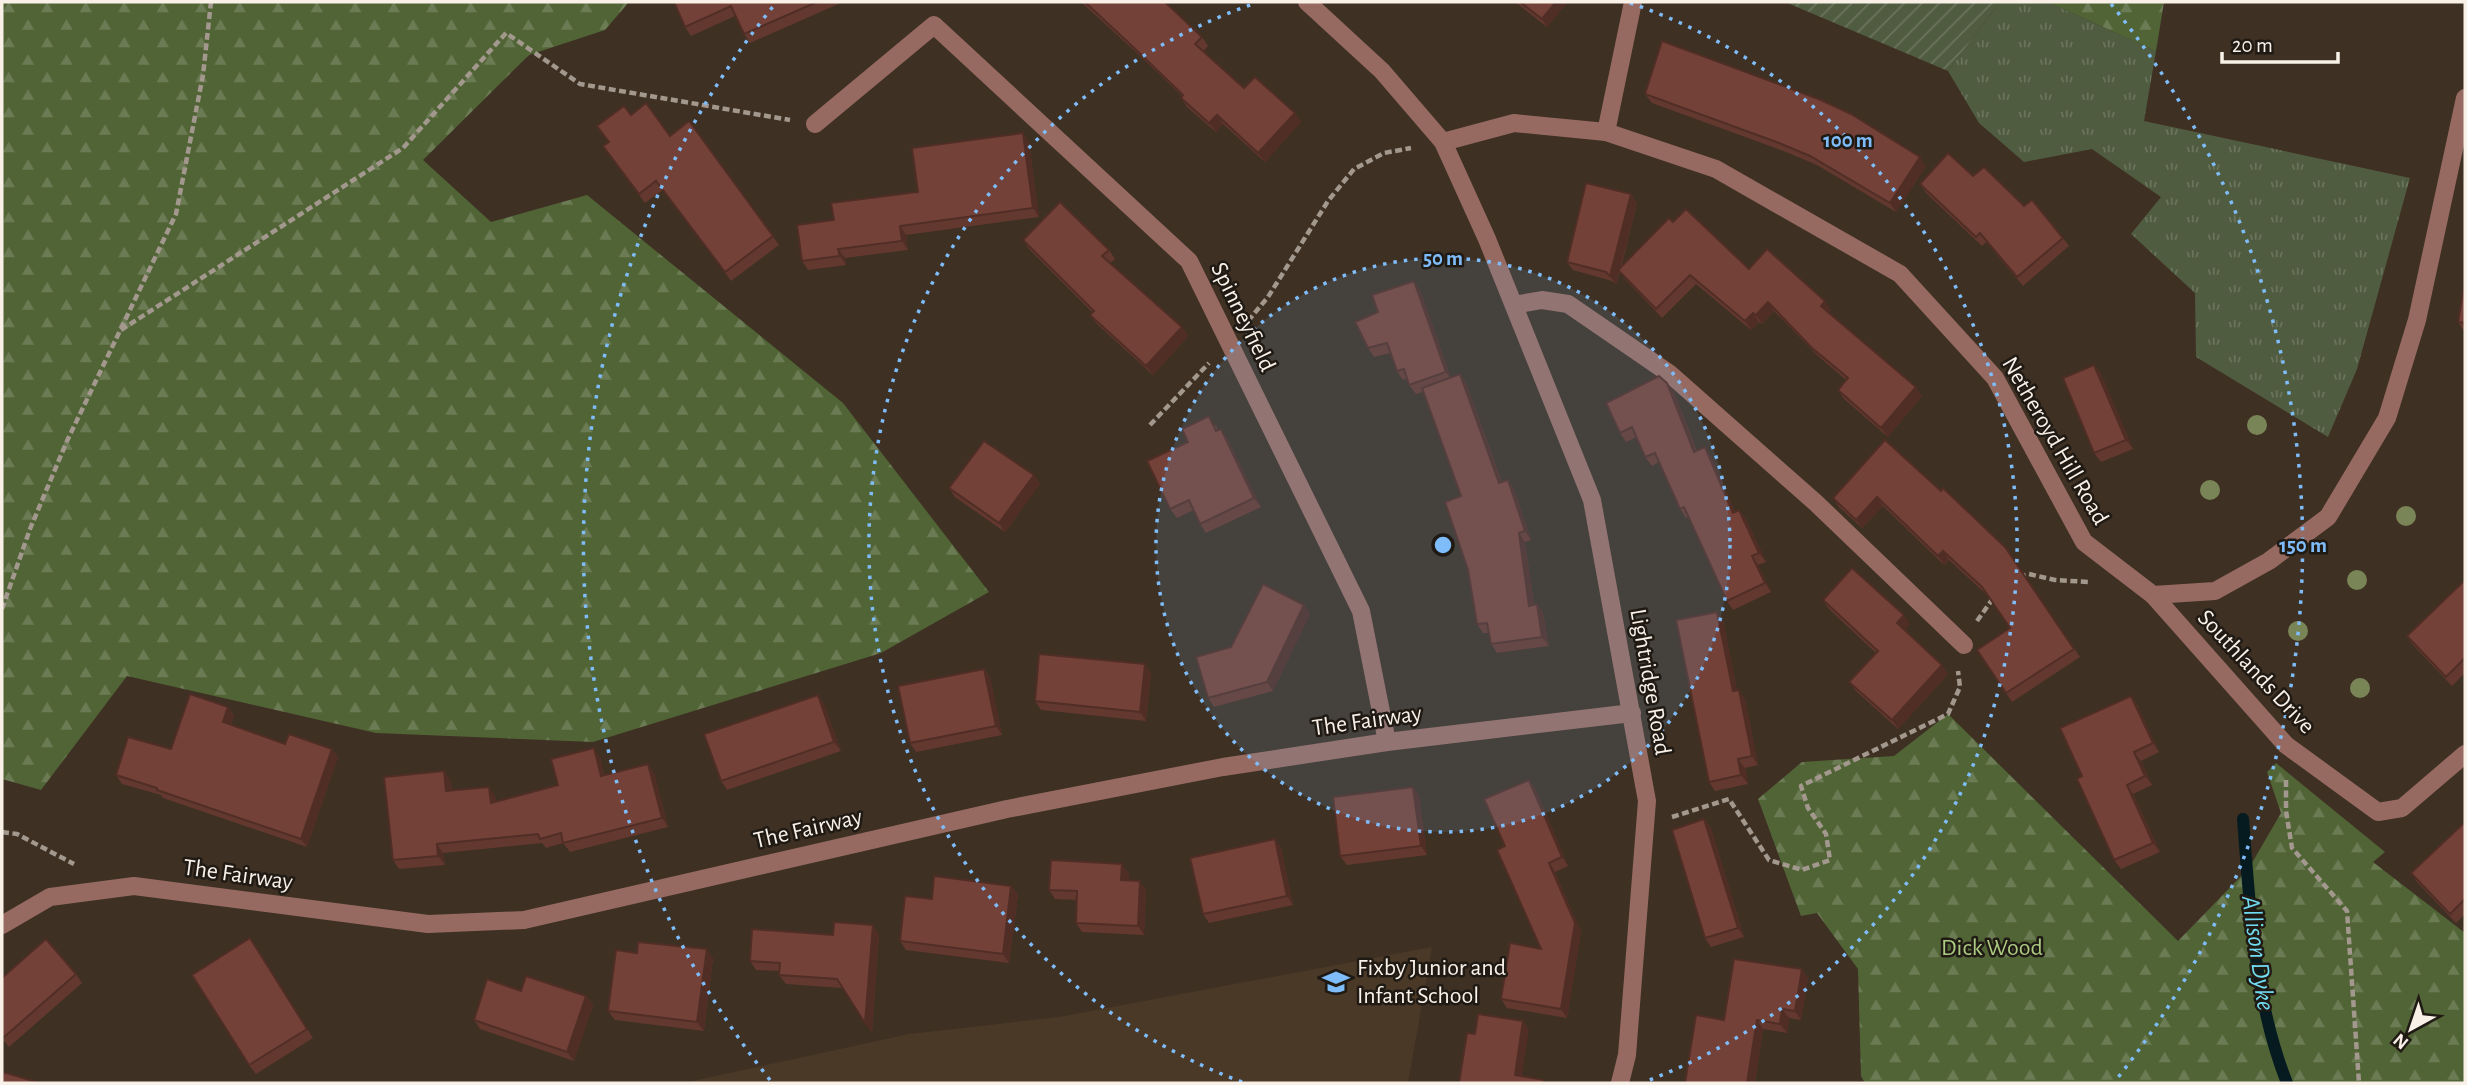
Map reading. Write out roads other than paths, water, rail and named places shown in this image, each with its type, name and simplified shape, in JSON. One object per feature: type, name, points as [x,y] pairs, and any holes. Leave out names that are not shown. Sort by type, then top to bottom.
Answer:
[{"type":"street","points":[[1307,2],[1382,71],[1443,142]]},
{"type":"street","points":[[1606,132],[1633,2]]},
{"type":"street","name":"Spinneyfield","points":[[815,124],[934,25],[1189,261],[1361,611],[1387,742]]},
{"type":"street","points":[[2153,595],[2215,591],[2269,561],[2328,517],[2387,418],[2417,320],[2465,98]]},
{"type":"street","name":"Netheroyd Hill Road","points":[[1443,142],[1514,123],[1606,132],[1716,169],[1900,274],[1995,378],[2084,542],[2153,595]]},
{"type":"street","name":"Lightridge Road","points":[[1443,142],[1487,239],[1591,500],[1632,713],[1647,801],[1627,1055],[1620,1083]]},
{"type":"street","points":[[1514,305],[1542,300],[1569,304],[1670,374],[1815,503],[1964,645]]},
{"type":"street","name":"Southlands Drive","points":[[2153,595],[2286,745],[2378,812],[2402,808],[2465,754]]},
{"type":"street","name":"The Fairway","points":[[2,925],[50,897],[134,886],[428,924],[524,920],[1007,809],[1223,767],[1387,742],[1632,713]]},
{"type":"waterway","name":"Allison Dyke","points":[[2243,819],[2251,920],[2260,986],[2267,1019],[2287,1083]]},
{"type":"place","name":"Fixby Junior and Infant School","points":[[1336,982]]},
{"type":"park label","name":"Dick Wood","points":[[1992,948]]}]
